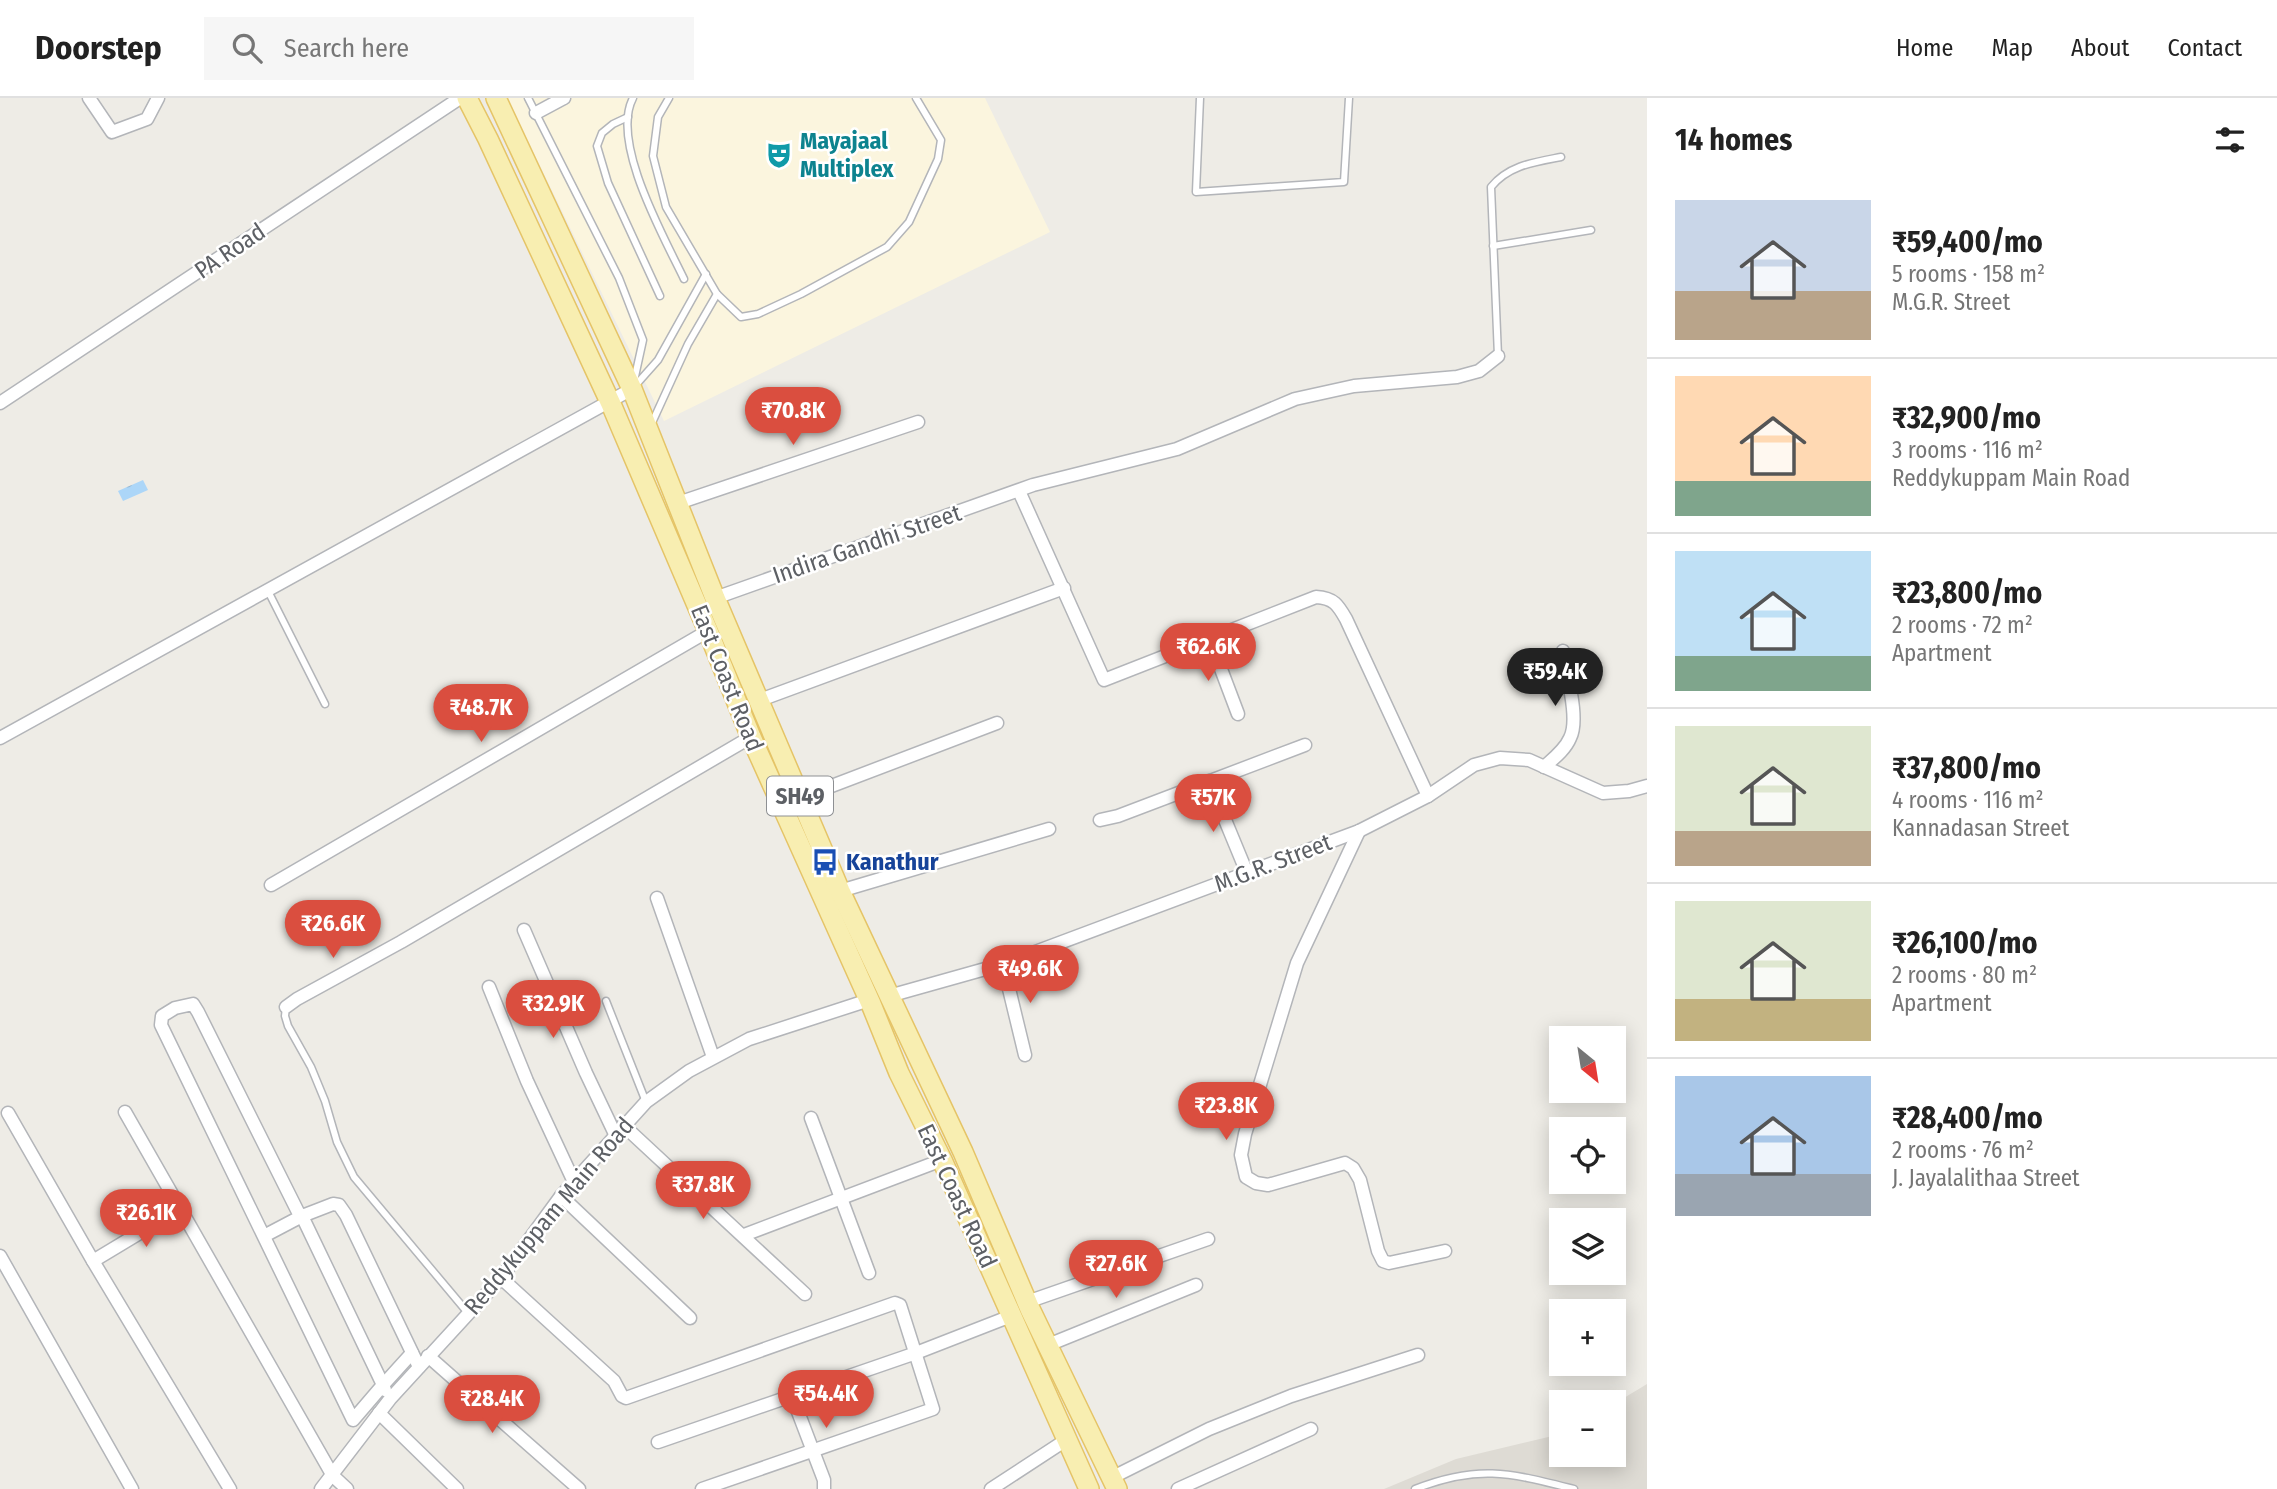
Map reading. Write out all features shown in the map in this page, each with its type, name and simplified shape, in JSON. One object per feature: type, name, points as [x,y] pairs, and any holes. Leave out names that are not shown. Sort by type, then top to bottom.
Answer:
[{"type":"main road","name":"East Coast Road","points":[[467,98],[610,402],[751,737],[899,1073],[942,1160],[1089,1489]]},
{"type":"main road","name":"East Coast Road","points":[[496,98],[632,389],[715,598],[840,891],[963,1152],[1027,1302],[1114,1483]]},
{"type":"main road","points":[[869,1000],[889,996]]},
{"type":"street","points":[[89,98],[112,132],[147,119],[158,98]]},
{"type":"street","name":"PA Road","points":[[0,403],[460,98]]},
{"type":"street","points":[[537,113],[564,98]]},
{"type":"street","name":"Indira Gandhi Street","points":[[715,598],[814,561],[1058,478],[1177,449],[1295,399],[1354,386],[1457,377],[1479,371],[1498,356]]},
{"type":"street","points":[[0,738],[632,389]]},
{"type":"street","points":[[678,503],[918,422]]},
{"type":"street","points":[[1019,491],[1104,680],[1316,597],[1327,597],[1336,602],[1346,619],[1428,796]]},
{"type":"street","points":[[760,700],[1064,588]]},
{"type":"street","points":[[271,886],[708,631]]},
{"type":"street","points":[[1210,640],[1238,714]]},
{"type":"street","points":[[1544,767],[1571,737],[1574,721],[1563,651]]},
{"type":"street","points":[[800,798],[997,723]]},
{"type":"street","points":[[286,1007],[751,737]]},
{"type":"street","points":[[1100,820],[1305,746]]},
{"type":"street","name":"M.G.R. Street","points":[[889,996],[1003,964],[1359,831],[1428,796],[1474,765],[1500,758],[1529,760],[1603,793],[1629,791],[1647,786]]},
{"type":"street","points":[[1209,781],[1247,873]]},
{"type":"street","points":[[840,891],[1049,830]]},
{"type":"street","points":[[1359,831],[1297,963],[1241,1155],[1246,1177],[1256,1183],[1268,1185],[1345,1163],[1353,1168],[1360,1180],[1383,1261],[1389,1263],[1445,1251]]},
{"type":"street","points":[[657,898],[713,1057]]},
{"type":"street","points":[[524,930],[586,1073],[619,1129],[744,1235],[804,1294]]},
{"type":"street","points":[[1003,964],[1025,1055]]},
{"type":"street","points":[[489,988],[527,1081],[574,1182]]},
{"type":"street","name":"Reddykuppam Main Road","points":[[321,1489],[390,1399],[502,1278],[561,1196],[646,1102],[713,1057],[769,1032],[869,1000]]},
{"type":"street","points":[[361,1435],[161,1025],[162,1016],[171,1009],[193,1004],[198,1012],[302,1216],[390,1399]]},
{"type":"street","points":[[125,1112],[333,1476],[347,1489]]},
{"type":"street","points":[[8,1113],[230,1489]]},
{"type":"street","points":[[811,1118],[869,1273]]},
{"type":"street","points":[[744,1235],[942,1160]]},
{"type":"street","points":[[561,1196],[690,1318]]},
{"type":"street","points":[[264,1236],[302,1216],[333,1204],[339,1206],[346,1215],[419,1367]]},
{"type":"street","points":[[93,1261],[181,1208]]},
{"type":"street","points":[[1027,1302],[1208,1239]]},
{"type":"street","points":[[0,1256],[132,1489]]},
{"type":"street","points":[[502,1278],[614,1381],[622,1396],[626,1398],[895,1303],[901,1306],[933,1409],[702,1489]]},
{"type":"street","points":[[1048,1345],[1196,1285]]},
{"type":"street","points":[[659,1442],[916,1353],[1011,1316]]},
{"type":"street","points":[[353,1420],[412,1353]]},
{"type":"street","points":[[1114,1483],[1209,1429],[1290,1396],[1419,1355]]},
{"type":"street","points":[[428,1356],[579,1489]]},
{"type":"street","points":[[792,1396],[824,1480],[824,1489]]},
{"type":"street","points":[[380,1413],[457,1489]]},
{"type":"street","points":[[1178,1489],[1311,1429]]},
{"type":"street","points":[[991,1489],[1066,1440]]},
{"type":"lane","points":[[528,98],[619,278],[643,340],[632,389]]},
{"type":"lane","points":[[633,98],[628,108],[628,134],[638,181],[684,279]]},
{"type":"lane","points":[[669,98],[658,117],[653,156],[666,207],[718,294],[741,317],[758,314],[887,247],[909,222],[938,159],[941,140],[916,98]]},
{"type":"lane","points":[[1200,98],[1196,192],[1343,182],[1349,98]]},
{"type":"lane","points":[[628,117],[602,133],[597,146],[608,183],[660,296]]},
{"type":"lane","points":[[1498,356],[1491,187],[1500,175],[1520,166],[1561,157]]},
{"type":"lane","points":[[1493,246],[1591,230]]},
{"type":"lane","points":[[632,389],[658,360],[706,274]]},
{"type":"lane","points":[[648,430],[688,344],[718,294]]},
{"type":"lane","points":[[268,591],[325,704]]},
{"type":"lane","points":[[606,1001],[646,1102]]},
{"type":"lane","points":[[286,1007],[288,1026],[311,1067],[337,1142],[354,1177],[469,1314]]},
{"type":"lane","points":[[1415,1489],[1459,1475],[1491,1471],[1574,1489]]},
{"type":"shaded area","points":[[507,98],[985,98],[1050,232],[664,421]]},
{"type":"shaded area","points":[[1647,1384],[1647,1489],[1384,1489],[1456,1459],[1549,1437],[1549,1467],[1626,1467],[1626,1397]]},
{"type":"water","points":[[143,480],[148,490],[123,501],[118,491]]},
{"type":"place","name":"Mayajaal Multiplex","points":[[779,155]]},
{"type":"place","name":"Kanathur","points":[[825,862]]}]
